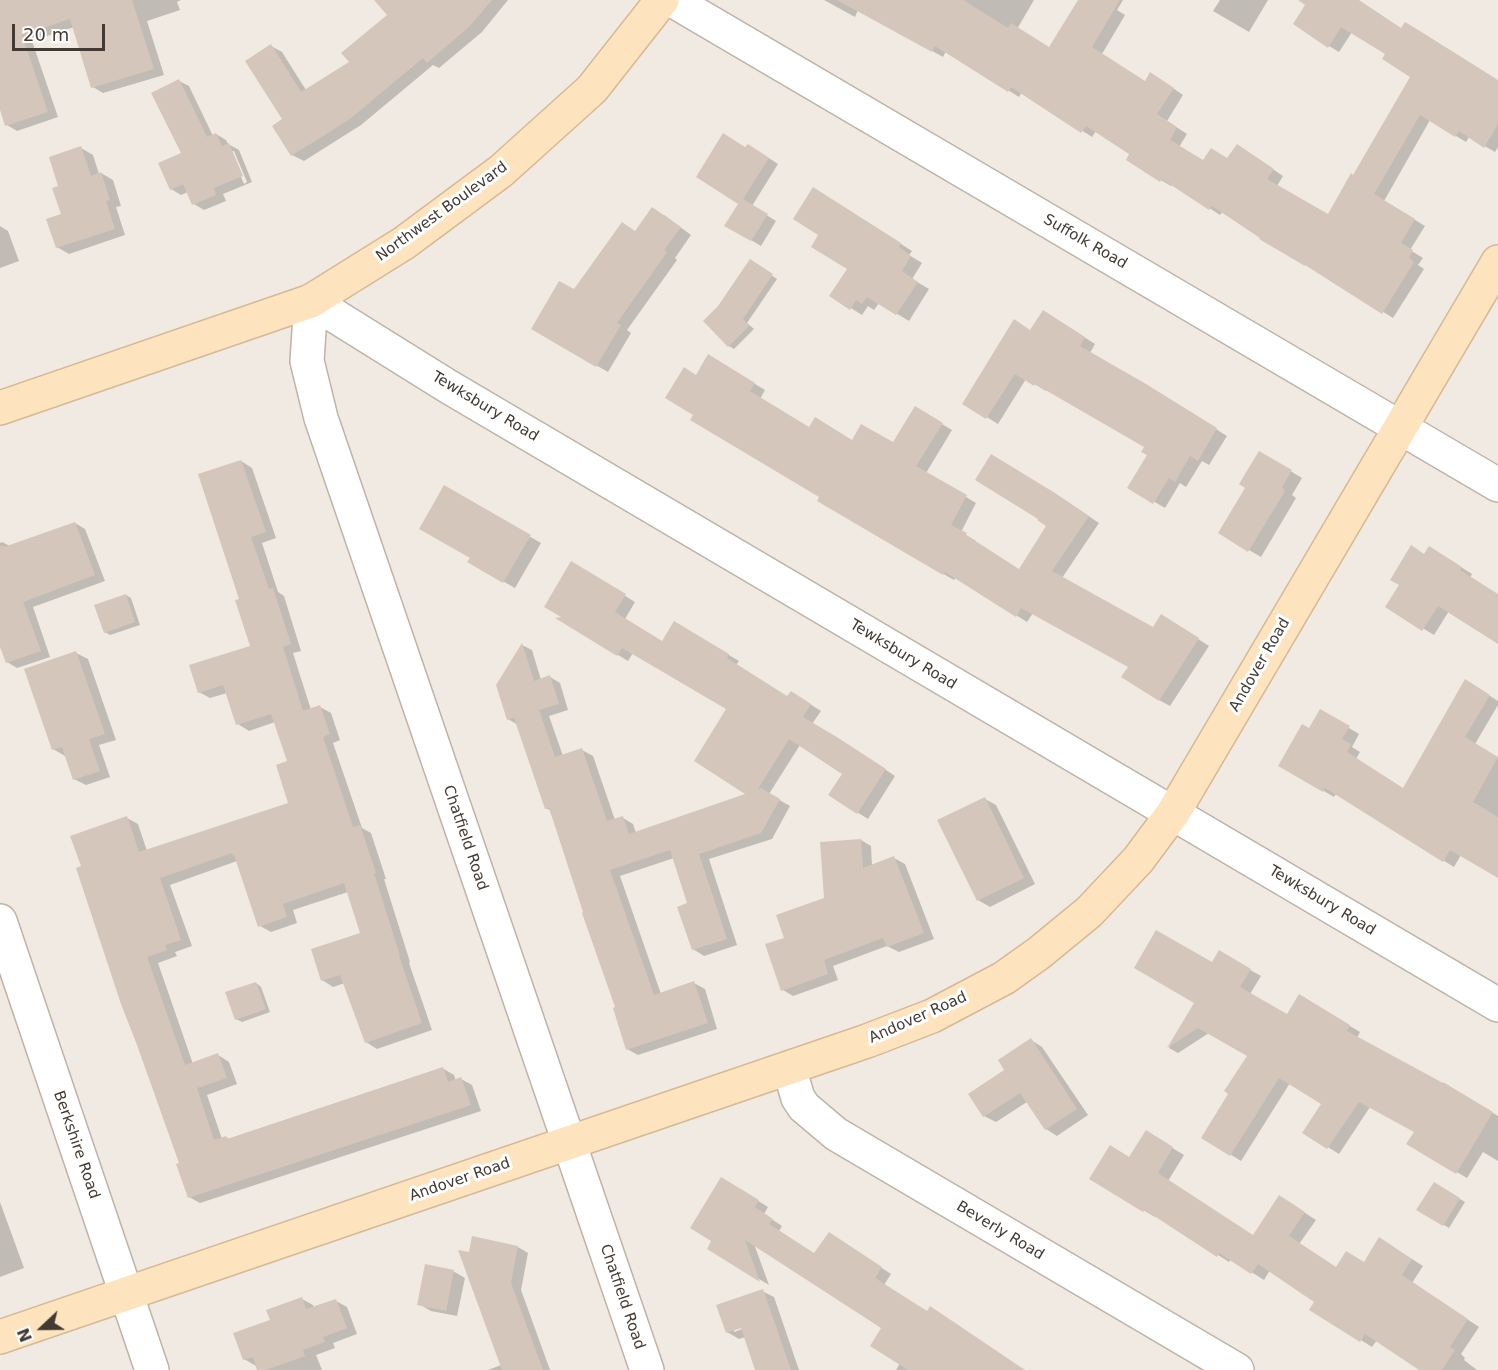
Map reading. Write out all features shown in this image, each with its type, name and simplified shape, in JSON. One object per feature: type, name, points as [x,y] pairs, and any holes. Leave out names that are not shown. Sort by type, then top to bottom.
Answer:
[{"type":"street","name":"Northwest Boulevard","points":[[0,408],[311,301],[404,243],[501,171],[592,89],[662,0]]},
{"type":"street","name":"Suffolk Road","points":[[672,0],[1498,485]]},
{"type":"street","name":"Andover Road","points":[[0,1337],[867,1041],[932,1016],[1004,978],[1039,953],[1089,912],[1138,860],[1173,813],[1498,261]]},
{"type":"street","name":"Tewksbury Road","points":[[311,301],[449,387],[1498,1005]]},
{"type":"street","name":"Chatfield Road","points":[[311,301],[307,361],[321,418],[647,1370]]},
{"type":"street","name":"Berkshire Road","points":[[0,921],[152,1370]]},
{"type":"street","name":"Beverly Road","points":[[789,1068],[798,1098],[804,1107],[836,1134],[1237,1370]]},
{"type":"building","points":[[0,0],[132,0],[154,69],[91,88],[70,19],[22,35],[48,112],[5,126],[0,110]]},
{"type":"building","points":[[374,0],[492,0],[470,26],[427,63],[423,58],[350,119],[291,156],[272,126],[282,119],[245,61],[271,44],[301,92],[349,62],[341,53],[387,15]]},
{"type":"building","points":[[837,0],[963,0],[1008,28],[1011,23],[1049,47],[1078,0],[1120,0],[1092,47],[1145,81],[1150,72],[1174,88],[1157,114],[1177,127],[1170,140],[1203,160],[1211,148],[1227,158],[1237,144],[1274,169],[1267,179],[1328,214],[1410,77],[1382,59],[1385,54],[1341,27],[1328,48],[1293,24],[1305,5],[1298,0],[1359,0],[1401,28],[1405,22],[1423,33],[1498,80],[1498,124],[1484,148],[1459,131],[1455,137],[1420,115],[1374,194],[1415,219],[1401,243],[1413,250],[1409,258],[1414,262],[1382,314],[1259,239],[1212,206],[1209,210],[1162,179],[1160,182],[1126,160],[1129,154],[1086,126],[1081,133],[1011,87],[1008,92],[935,46],[932,52]]},
{"type":"building","points":[[179,79],[207,137],[216,133],[222,146],[229,143],[243,176],[214,188],[216,195],[192,205],[183,184],[170,190],[158,163],[181,153],[151,93]]},
{"type":"building","points":[[723,133],[745,147],[748,144],[769,158],[743,199],[768,214],[751,241],[724,226],[738,204],[696,177]]},
{"type":"building","points":[[81,146],[91,176],[101,172],[110,200],[106,201],[115,229],[56,248],[46,219],[61,214],[52,188],[58,186],[49,157]]},
{"type":"building","points":[[813,187],[901,243],[899,247],[911,256],[902,271],[918,282],[896,315],[867,297],[862,304],[856,300],[850,310],[829,296],[847,269],[811,247],[818,235],[793,219]]},
{"type":"building","points":[[652,207],[681,227],[664,250],[667,252],[617,323],[621,325],[596,367],[531,329],[559,281],[574,289],[622,222],[635,231]]},
{"type":"building","points":[[750,259],[773,274],[743,319],[749,326],[728,347],[703,321],[718,306]]},
{"type":"building","points":[[1043,310],[1085,337],[1080,346],[1217,428],[1198,461],[1190,456],[1175,482],[1169,478],[1153,504],[1127,488],[1147,455],[1141,452],[1144,447],[1035,384],[1034,386],[1015,374],[986,419],[962,404],[1014,319],[1030,330]]},
{"type":"building","points":[[708,354],[755,383],[750,391],[809,427],[815,417],[852,440],[861,424],[893,442],[915,406],[943,423],[916,466],[967,495],[951,525],[967,533],[966,535],[1019,569],[1046,526],[975,480],[991,454],[1089,516],[1052,571],[1153,627],[1161,614],[1199,638],[1159,701],[1121,677],[1128,667],[1021,608],[1016,617],[945,572],[943,575],[817,501],[819,497],[690,420],[693,415],[665,398],[684,367],[696,375]]},
{"type":"building","points":[[1259,451],[1292,470],[1282,487],[1285,491],[1248,552],[1218,533],[1245,488],[1239,484]]},
{"type":"building","points":[[241,460],[266,532],[251,537],[269,589],[273,588],[291,644],[283,647],[303,711],[320,705],[330,734],[323,737],[353,827],[360,825],[399,956],[422,1023],[365,1043],[340,975],[321,981],[311,949],[360,933],[344,883],[283,904],[287,917],[258,927],[232,853],[160,878],[181,940],[165,945],[167,950],[147,957],[185,1065],[218,1053],[227,1078],[197,1088],[214,1140],[226,1136],[227,1139],[443,1067],[448,1082],[461,1077],[471,1105],[188,1198],[176,1164],[179,1163],[121,1004],[76,868],[81,866],[70,836],[127,816],[139,852],[288,803],[276,765],[287,761],[271,714],[236,725],[223,685],[198,693],[189,665],[250,646],[235,600],[239,599],[198,474]]},
{"type":"building","points":[[444,485],[531,535],[503,583],[467,562],[470,558],[419,529]]},
{"type":"building","points":[[75,522],[95,575],[23,602],[41,651],[6,663],[0,647],[0,546],[4,547]]},
{"type":"building","points":[[1411,545],[1424,554],[1429,546],[1462,567],[1460,570],[1498,594],[1498,644],[1438,606],[1422,631],[1385,607],[1399,585],[1390,580]]},
{"type":"building","points":[[571,561],[626,594],[615,612],[662,641],[674,621],[729,654],[727,658],[787,696],[791,691],[811,704],[803,717],[886,769],[857,814],[828,795],[842,774],[789,739],[758,789],[761,788],[780,799],[761,833],[699,854],[727,939],[692,950],[677,907],[687,903],[670,850],[610,870],[654,995],[694,981],[708,1023],[626,1050],[613,1008],[615,1007],[549,808],[545,809],[514,718],[507,720],[496,685],[522,643],[534,681],[550,675],[559,704],[539,710],[555,757],[582,748],[607,821],[623,816],[629,834],[745,794],[694,761],[726,709],[622,648],[617,656],[555,618],[561,617],[544,607]]},
{"type":"building","points":[[126,594],[135,622],[104,633],[94,605]]},
{"type":"building","points":[[76,651],[105,734],[89,739],[100,771],[73,780],[62,747],[52,750],[24,669]]},
{"type":"building","points":[[1465,679],[1490,695],[1465,737],[1498,757],[1473,802],[1498,817],[1498,878],[1450,850],[1443,862],[1325,788],[1323,792],[1278,766],[1302,724],[1309,728],[1320,709],[1350,726],[1342,739],[1351,744],[1347,752],[1403,788]]},
{"type":"building","points":[[985,797],[1024,878],[977,901],[937,820]]},
{"type":"building","points":[[861,839],[863,868],[894,856],[924,933],[887,947],[883,938],[824,960],[828,974],[781,991],[765,944],[784,938],[776,915],[824,898],[820,842]]},
{"type":"building","points":[[1156,930],[1212,962],[1219,950],[1251,969],[1240,987],[1287,1014],[1299,994],[1350,1025],[1347,1031],[1443,1082],[1493,1112],[1456,1174],[1406,1144],[1414,1132],[1359,1102],[1327,1149],[1302,1133],[1321,1104],[1279,1078],[1230,1156],[1201,1138],[1228,1094],[1224,1091],[1247,1056],[1198,1028],[1167,1048],[1194,1003],[1134,968]]},
{"type":"building","points":[[256,982],[266,1009],[235,1020],[225,992]]},
{"type":"building","points":[[1031,1038],[1077,1109],[1045,1130],[1020,1093],[983,1117],[968,1094],[1004,1070],[998,1060]]},
{"type":"building","points":[[1146,1130],[1173,1147],[1158,1173],[1253,1235],[1279,1195],[1305,1212],[1289,1236],[1336,1267],[1346,1251],[1364,1262],[1379,1237],[1412,1259],[1402,1275],[1468,1319],[1450,1347],[1455,1350],[1442,1370],[1419,1370],[1365,1334],[1360,1342],[1309,1310],[1314,1302],[1258,1264],[1251,1274],[1219,1253],[1217,1257],[1145,1210],[1143,1212],[1089,1179],[1110,1145],[1129,1157]]},
{"type":"building","points":[[721,1177],[759,1200],[755,1207],[773,1219],[769,1224],[814,1253],[829,1232],[882,1267],[875,1278],[927,1311],[930,1306],[1025,1370],[908,1370],[870,1346],[881,1328],[745,1240],[760,1282],[707,1249],[711,1241],[690,1228]]},
{"type":"building","points":[[1434,1182],[1460,1198],[1443,1226],[1416,1210]]},
{"type":"building","points":[[472,1236],[518,1246],[511,1283],[543,1370],[502,1370],[458,1250],[469,1252]]},
{"type":"building","points":[[425,1264],[454,1270],[446,1311],[417,1305]]},
{"type":"building","points":[[763,1289],[791,1370],[755,1370],[741,1328],[726,1333],[716,1305]]},
{"type":"building","points":[[302,1297],[306,1309],[336,1299],[347,1328],[323,1337],[325,1342],[303,1350],[305,1356],[266,1370],[257,1370],[253,1357],[243,1360],[233,1333],[270,1320],[266,1310]]}]
